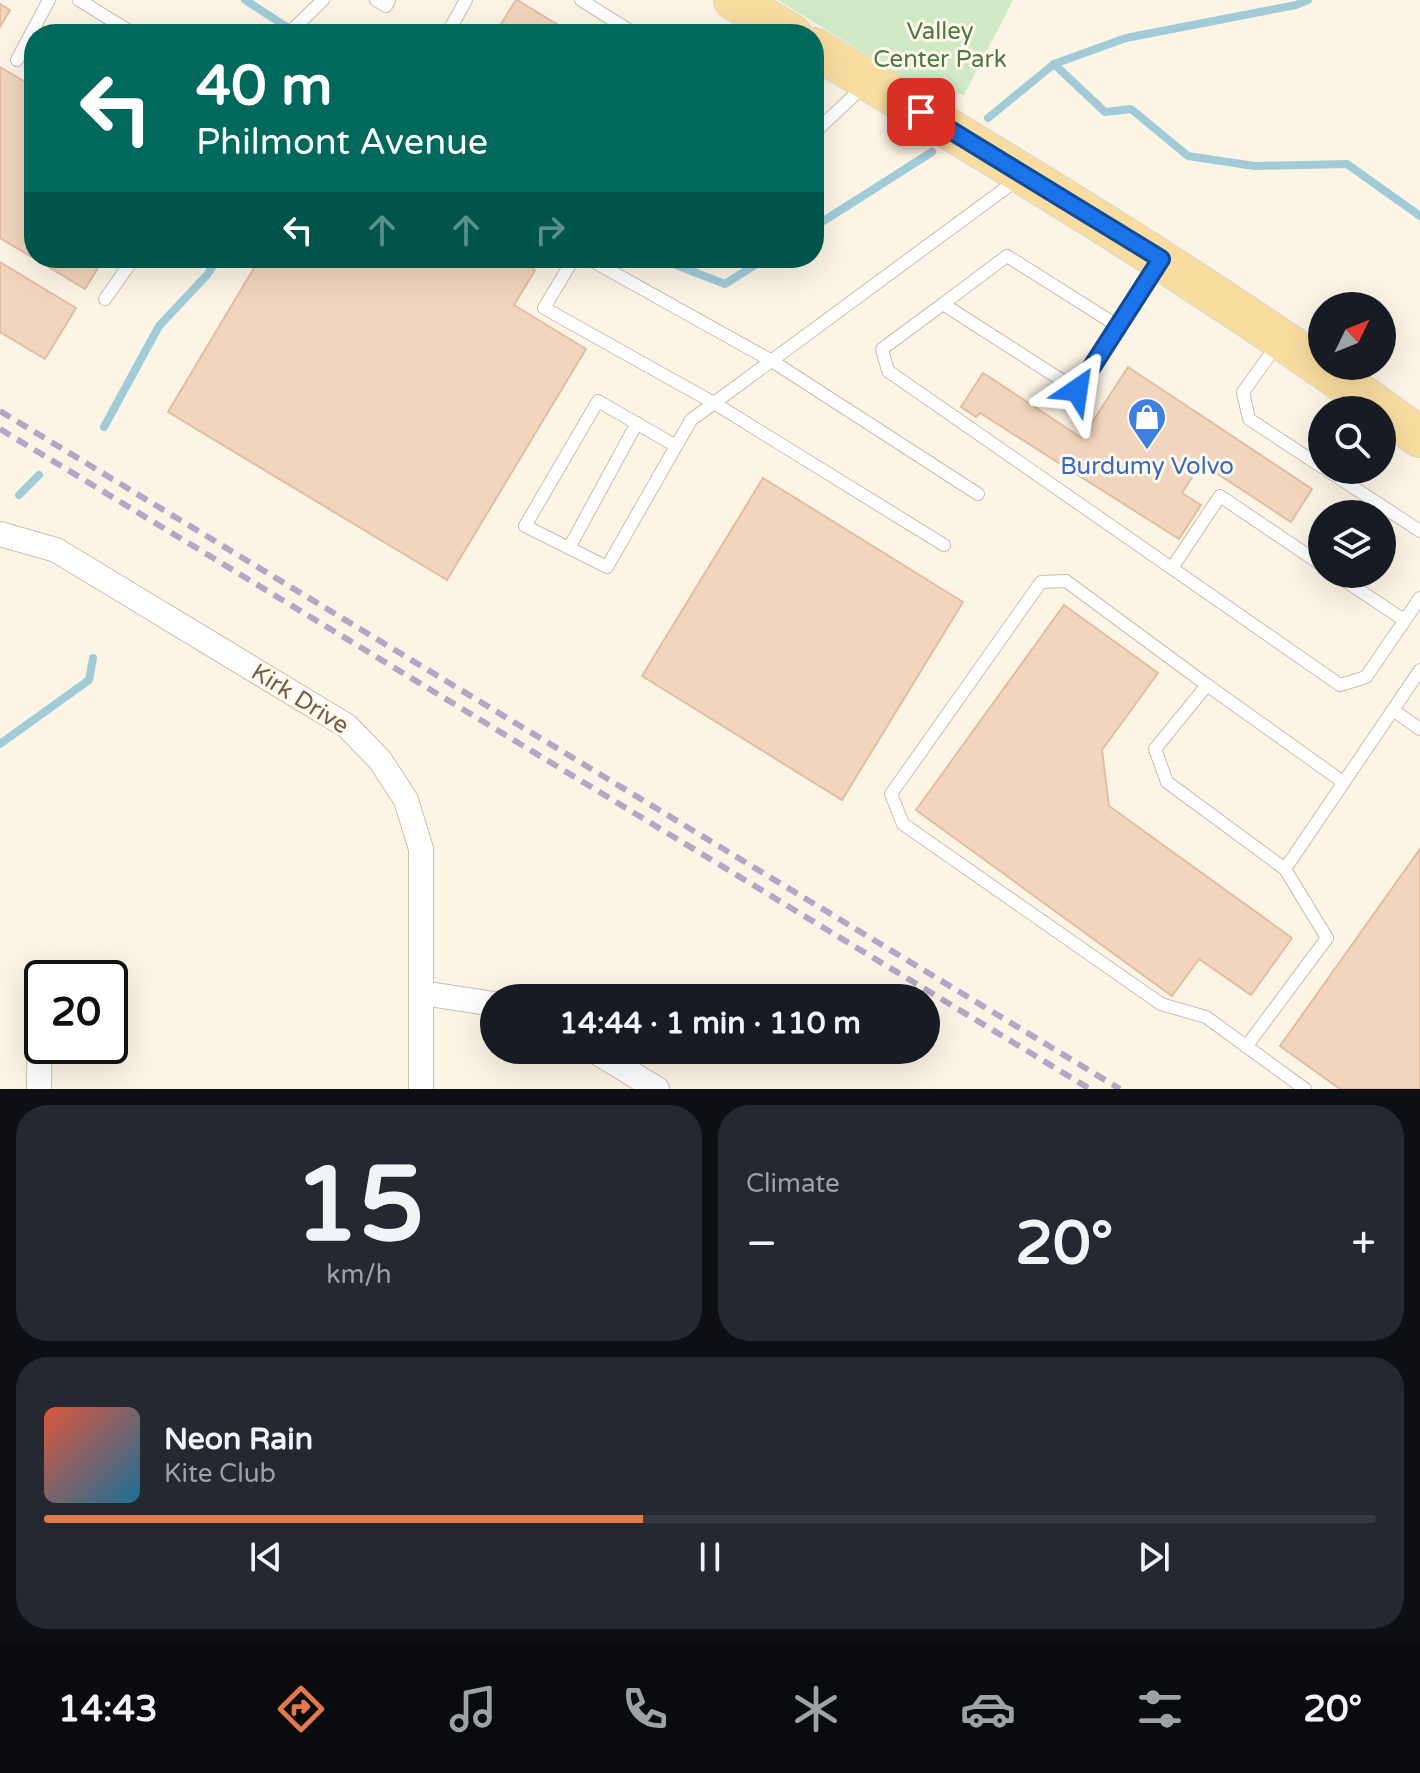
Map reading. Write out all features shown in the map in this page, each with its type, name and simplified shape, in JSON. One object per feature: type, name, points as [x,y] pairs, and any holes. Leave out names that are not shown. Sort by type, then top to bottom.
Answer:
[{"type":"main road","points":[[734,0],[774,24]]},
{"type":"main road","points":[[824,54],[1161,259],[1420,437]]},
{"type":"street","name":"Kirk Drive","points":[[0,534],[56,550],[347,726],[380,760],[406,800],[421,849],[421,1089]]},
{"type":"street","points":[[422,993],[480,1002]]},
{"type":"street","points":[[39,1064],[39,1089]]},
{"type":"street","points":[[616,1064],[657,1089]]},
{"type":"lane","points":[[36,24],[49,0]]},
{"type":"lane","points":[[79,0],[118,24]]},
{"type":"lane","points":[[299,24],[323,0]]},
{"type":"lane","points":[[376,0],[386,6],[389,0]]},
{"type":"lane","points":[[453,24],[466,0]]},
{"type":"lane","points":[[581,0],[619,24]]},
{"type":"lane","points":[[17,60],[24,47]]},
{"type":"lane","points":[[824,124],[869,81]]},
{"type":"lane","points":[[676,446],[598,401],[525,526],[607,567],[691,420],[1024,175]]},
{"type":"lane","points":[[1118,326],[1007,256],[882,349],[888,371],[1340,685],[1366,677],[1420,598]]},
{"type":"lane","points":[[943,304],[1077,390],[1161,259]]},
{"type":"lane","points":[[105,299],[127,268]]},
{"type":"lane","points":[[568,268],[544,308],[714,403],[944,545]]},
{"type":"lane","points":[[605,268],[772,361],[978,494]]},
{"type":"lane","points":[[1281,339],[1243,392],[1249,419],[1308,458]]},
{"type":"lane","points":[[569,548],[637,423]]},
{"type":"lane","points":[[1348,484],[1420,531]]},
{"type":"lane","points":[[1172,568],[1220,496],[1308,556]]},
{"type":"lane","points":[[1305,1089],[1206,1017],[1161,1004],[903,824],[891,794],[1041,582],[1066,581],[1343,782]]},
{"type":"lane","points":[[1356,588],[1404,620]]},
{"type":"lane","points":[[1285,869],[1420,670]]},
{"type":"lane","points":[[1207,685],[1155,749],[1167,782],[1285,869],[1327,938],[1246,1047]]},
{"type":"lane","points":[[1393,710],[1420,729]]},
{"type":"green space","name":"Valley Center Park","points":[[778,0],[1013,0],[964,95],[911,82],[824,28],[824,24],[817,24]]},
{"type":"building","points":[[517,0],[557,24],[501,24]]},
{"type":"building","points":[[0,4],[10,10],[0,27]]},
{"type":"building","points":[[0,67],[24,81],[24,252],[0,238]]},
{"type":"building","points":[[0,262],[76,308],[45,359],[0,332]]},
{"type":"building","points":[[50,268],[98,268],[85,289]]},
{"type":"building","points":[[254,268],[532,268],[535,270],[514,305],[586,349],[447,580],[168,412]]},
{"type":"building","name":"Burdumy Volvo","points":[[1128,367],[1312,489],[1291,522],[1201,463],[1182,493],[1201,505],[1179,539],[980,413],[976,417],[961,407],[983,373],[1082,438]]},
{"type":"building","points":[[763,478],[963,602],[842,800],[642,676]]},
{"type":"building","points":[[1064,605],[1158,673],[1102,750],[1109,806],[1292,938],[1251,995],[1199,959],[1172,996],[916,810]]},
{"type":"building","points":[[1420,849],[1420,1089],[1340,1089],[1280,1046]]},
{"type":"waterway","points":[[245,0],[282,24]]},
{"type":"waterway","points":[[988,118],[1054,64],[1126,38],[1296,5],[1308,0]]},
{"type":"waterway","points":[[1054,64],[1105,112],[1131,109],[1188,156],[1254,166],[1347,164],[1420,216]]},
{"type":"waterway","points":[[824,221],[932,152]]},
{"type":"waterway","points":[[104,427],[159,326],[212,268]]},
{"type":"waterway","points":[[684,268],[725,284],[750,268]]},
{"type":"waterway","points":[[19,495],[39,475]]},
{"type":"waterway","points":[[0,744],[89,680],[93,658]]},
{"type":"railway","points":[[0,411],[1120,1089]]},
{"type":"railway","points":[[0,429],[1090,1089]]},
{"type":"place","name":"Burdumy Volvo","points":[[1147,451]]},
{"type":"route","points":[[921,112],[1161,259],[1077,390]]}]
